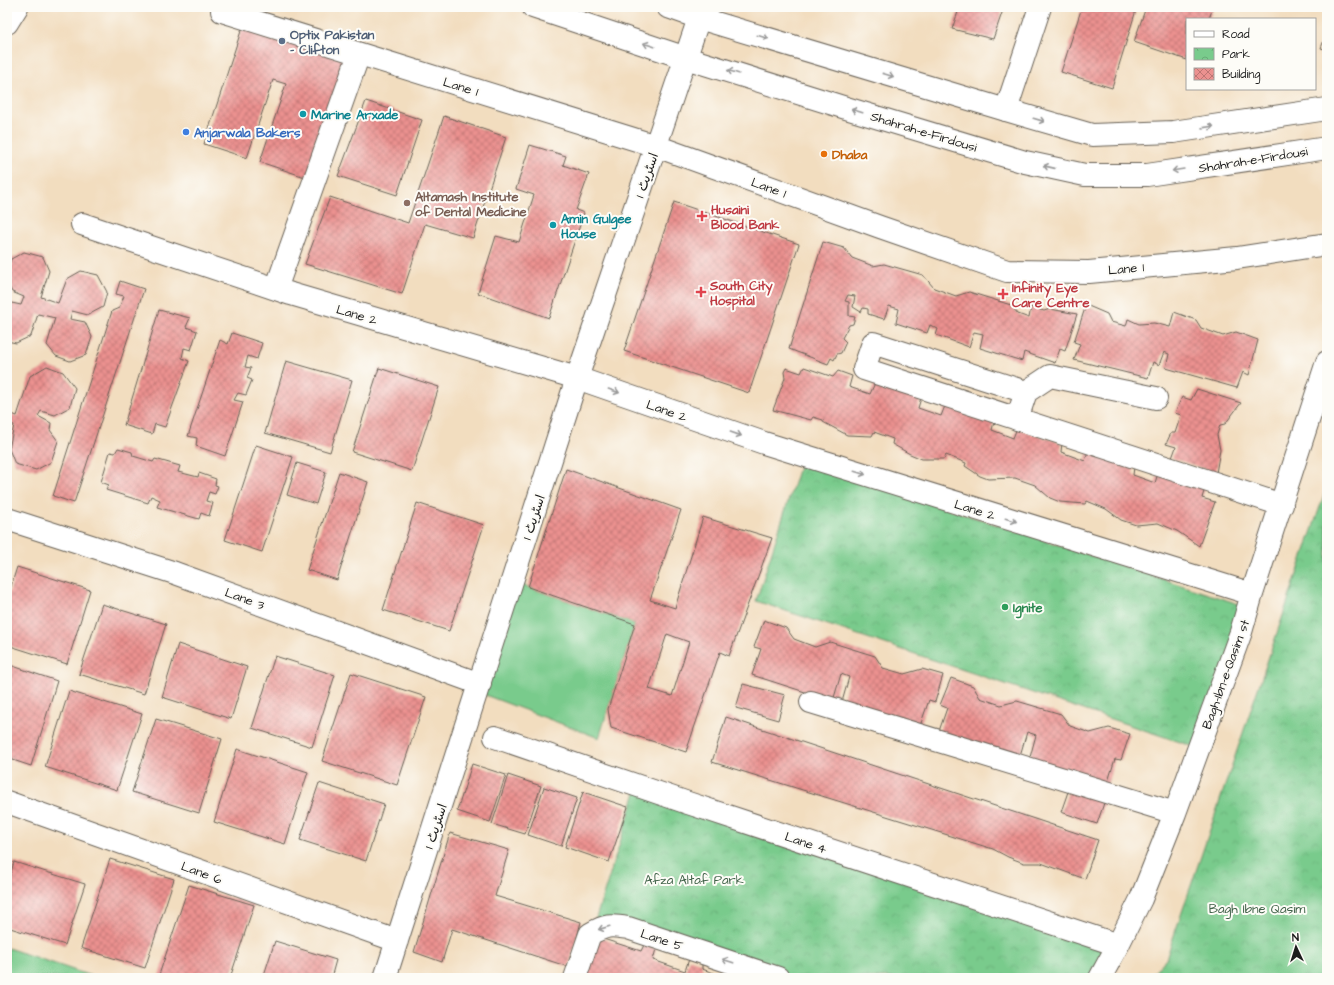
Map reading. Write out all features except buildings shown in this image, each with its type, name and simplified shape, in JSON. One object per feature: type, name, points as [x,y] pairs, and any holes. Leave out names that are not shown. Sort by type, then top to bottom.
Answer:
[{"type":"street","points":[[7,23],[17,7]]},
{"type":"street","name":"Shahrah-e-Firdousi","points":[[533,7],[686,58],[846,108],[1025,162],[1084,175],[1147,175],[1327,148]]},
{"type":"street","points":[[668,7],[699,18],[1092,135],[1174,132],[1327,109]]},
{"type":"street","points":[[1006,110],[1040,7]]},
{"type":"street","name":"Lane 1","points":[[222,9],[359,54],[656,146],[1007,272],[1089,272],[1237,258],[1327,244]]},
{"type":"street","name":"اسٹریٹ 1","points":[[385,978],[577,378],[699,18]]},
{"type":"street","points":[[276,289],[359,54]]},
{"type":"street","name":"Lane 2","points":[[82,224],[276,289],[577,378],[764,443],[1252,594]]},
{"type":"street","points":[[1026,392],[872,342],[864,370],[1282,504]]},
{"type":"street","name":"Bagh-Ibn-e-Qasim st","points":[[1100,978],[1141,898],[1175,814],[1241,632],[1327,362]]},
{"type":"street","points":[[1017,419],[1026,392],[1050,376],[1156,398]]},
{"type":"street","name":"Lane 3","points":[[7,519],[175,572],[480,684]]},
{"type":"street","points":[[811,702],[1175,814]]},
{"type":"street","name":"Lane 4","points":[[495,737],[681,801],[1118,945]]},
{"type":"street","name":"Lane 6","points":[[7,802],[397,941]]},
{"type":"street","name":"Lane 5","points":[[575,978],[590,934],[601,928],[613,926],[628,928],[778,978]]},
{"type":"green space","name":"Ignite","points":[[801,461],[1248,607],[1198,748],[756,601]]},
{"type":"green space","name":"Bagh Ibne Qasim","points":[[1327,486],[1327,978],[1149,978],[1166,959]]},
{"type":"green space","points":[[514,579],[528,587],[635,624],[599,738],[477,692]]},
{"type":"green space","name":"Afza Altaf Park","points":[[638,786],[1118,944],[1099,978],[770,978],[595,921]]},
{"type":"green space","points":[[8,948],[97,978],[7,978]]},
{"type":"place","name":"Optix Pakistan - Clifton","points":[[282,41]]},
{"type":"place","name":"Marine Arxade","points":[[303,114]]},
{"type":"place","name":"Anjarwala Bakers","points":[[186,132]]},
{"type":"place","name":"Dhaba","points":[[824,154]]},
{"type":"place","name":"Altamash Institute of Dental Medicine","points":[[407,203]]},
{"type":"place","name":"Husaini Blood Bank","points":[[702,216]]},
{"type":"place","name":"Amin Gulgee House","points":[[553,225]]},
{"type":"place","name":"South City Hospital","points":[[701,292]]},
{"type":"place","name":"Infinity Eye Care Centre","points":[[1003,294]]},
{"type":"place","name":"Ignite","points":[[1005,607]]}]
